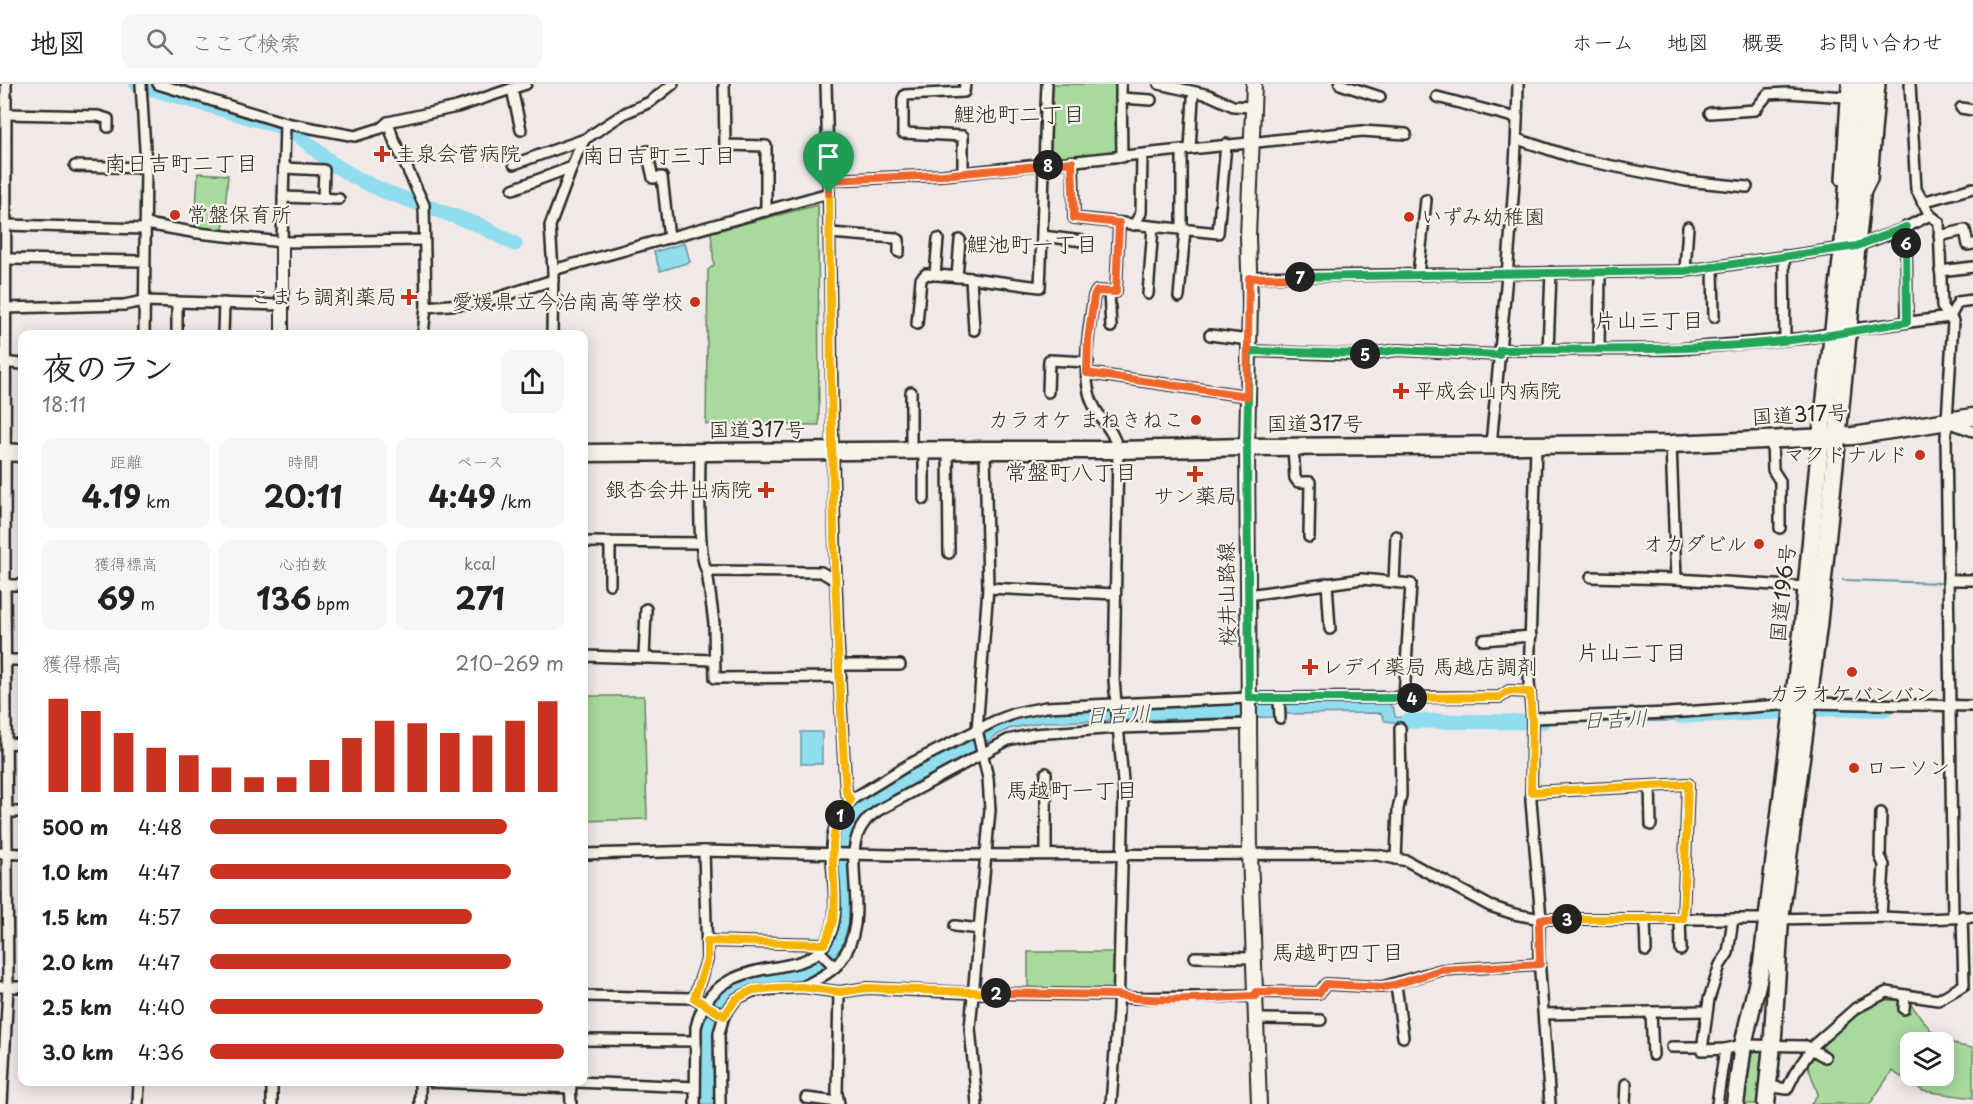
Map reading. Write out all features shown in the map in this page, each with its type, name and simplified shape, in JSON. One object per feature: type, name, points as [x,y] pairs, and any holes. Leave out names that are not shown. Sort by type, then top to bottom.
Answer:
[{"type":"highway","name":"国道196号","points":[[1766,1104],[1772,1046],[1774,919],[1801,704],[1854,203],[1870,84]]},
{"type":"highway","name":"国道196号","points":[[1851,90],[1854,203]]},
{"type":"highway","name":"国道317号","points":[[588,453],[1671,444],[1830,437],[1973,417]]},
{"type":"highway","name":"国道196号","points":[[1801,704],[1807,587],[1830,437]]},
{"type":"highway","name":"国道196号","points":[[1735,1104],[1743,1045],[1774,919]]},
{"type":"main road","name":"桜井山路線","points":[[1254,84],[1248,236],[1247,447],[1250,853],[1259,1104]]},
{"type":"street","points":[[2,1104],[3,854],[7,812],[3,709],[6,660],[2,585],[3,527],[9,452],[3,403],[6,84]]},
{"type":"street","points":[[141,84],[146,168],[144,330]]},
{"type":"street","points":[[158,84],[174,86],[285,123],[355,136],[381,128],[388,122],[457,107],[526,84]]},
{"type":"street","points":[[514,164],[585,139],[625,113],[650,102],[673,84]]},
{"type":"street","points":[[724,84],[725,145],[766,146],[766,211]]},
{"type":"street","points":[[826,84],[841,713],[846,792],[851,800]]},
{"type":"street","points":[[963,173],[963,136],[903,133],[903,99],[904,95],[964,92],[965,84]]},
{"type":"street","points":[[917,324],[921,279],[926,274],[1040,287],[1045,196],[1047,84]]},
{"type":"street","points":[[1121,84],[1122,157]]},
{"type":"street","points":[[1159,84],[1209,94],[1233,106],[1253,107]]},
{"type":"street","points":[[1340,84],[1380,97]]},
{"type":"street","points":[[1491,446],[1508,273],[1517,139],[1518,84]]},
{"type":"street","points":[[1847,84],[1851,90]]},
{"type":"street","points":[[1854,203],[1872,179],[1880,84]]},
{"type":"street","points":[[1768,1086],[1787,1089],[1812,1048],[1856,1008],[1874,997],[1887,992],[1938,1000],[1964,986],[1957,916],[1950,704],[1948,422],[1953,321],[1942,307],[1939,222],[1930,214],[1916,189],[1910,84]]},
{"type":"street","points":[[512,89],[522,130]]},
{"type":"street","points":[[1710,113],[1755,110],[1768,94],[1851,90]]},
{"type":"street","points":[[1437,97],[1517,118]]},
{"type":"street","points":[[1121,98],[1151,100]]},
{"type":"street","points":[[1179,297],[1186,149],[1193,98]]},
{"type":"street","points":[[1961,108],[1973,110]]},
{"type":"street","points":[[6,114],[98,116],[108,119],[108,127]]},
{"type":"street","points":[[388,122],[424,205],[426,307],[423,330]]},
{"type":"street","points":[[282,330],[285,123]]},
{"type":"street","points":[[829,180],[963,173],[1362,130],[1406,134]]},
{"type":"street","points":[[552,330],[553,275],[550,226],[585,139]]},
{"type":"street","points":[[1517,139],[1578,159],[1686,181],[1747,187]]},
{"type":"street","points":[[1072,162],[1074,218],[1218,233],[1226,144]]},
{"type":"street","points":[[647,150],[653,178],[662,177],[669,238]]},
{"type":"street","points":[[1134,225],[1141,213],[1142,155]]},
{"type":"street","points":[[75,166],[146,168]]},
{"type":"street","points":[[513,189],[572,167]]},
{"type":"street","points":[[284,168],[324,170],[323,198]]},
{"type":"street","points":[[1922,202],[1973,188]]},
{"type":"street","points":[[426,307],[484,302],[553,275],[669,238],[829,193]]},
{"type":"street","points":[[283,197],[339,199]]},
{"type":"street","points":[[1418,274],[1426,200]]},
{"type":"street","points":[[1249,278],[1685,271],[1850,247],[1906,227],[1930,214]]},
{"type":"street","points":[[1111,1104],[1124,793],[1116,705],[1115,594],[1118,450],[1115,437],[1092,402],[1087,373],[1088,341],[1094,296],[1097,291],[1116,292],[1119,223]]},
{"type":"street","points":[[6,225],[145,227],[282,242],[423,240]]},
{"type":"street","points":[[1148,294],[1153,227]]},
{"type":"street","points":[[1685,271],[1688,227]]},
{"type":"street","points":[[1906,227],[1907,322]]},
{"type":"street","points":[[1939,236],[1969,229],[1968,245],[1973,244]]},
{"type":"street","points":[[830,233],[895,238],[899,240],[899,252]]},
{"type":"street","points":[[1042,236],[1083,241]]},
{"type":"street","points":[[935,274],[938,238]]},
{"type":"street","points":[[957,277],[960,240]]},
{"type":"street","points":[[4,256],[144,261]]},
{"type":"street","points":[[1784,256],[1785,340]]},
{"type":"street","points":[[1713,267],[1714,317]]},
{"type":"street","points":[[1940,271],[1973,267]]},
{"type":"street","points":[[1599,350],[1600,272]]},
{"type":"street","points":[[1548,350],[1551,273]]},
{"type":"street","points":[[971,278],[974,330]]},
{"type":"street","points":[[1109,292],[1111,327]]},
{"type":"street","points":[[1950,317],[1958,302],[1973,300]]},
{"type":"street","points":[[3,310],[124,305],[144,301],[282,304]]},
{"type":"street","points":[[177,302],[177,330]]},
{"type":"street","points":[[223,330],[224,303]]},
{"type":"street","points":[[1210,335],[1249,345],[1360,355],[1398,350],[1499,353],[1548,350],[1678,349],[1785,340],[1950,317]]},
{"type":"street","points":[[1048,392],[1049,360],[1088,362]]},
{"type":"street","points":[[3,363],[18,364]]},
{"type":"street","points":[[1087,373],[1247,396]]},
{"type":"street","points":[[910,392],[924,500]]},
{"type":"street","points":[[1948,422],[1973,431]]},
{"type":"street","points":[[1772,439],[1773,470],[1780,481],[1780,528]]},
{"type":"street","points":[[1671,444],[1676,579]]},
{"type":"street","points":[[1536,446],[1530,692],[1531,792],[1541,919],[1539,926],[1540,964],[1550,1104]]},
{"type":"street","points":[[1293,447],[1295,478],[1298,482],[1310,482],[1309,537]]},
{"type":"street","points":[[948,450],[948,553]]},
{"type":"street","points":[[976,1104],[970,1028],[990,810],[988,778],[977,731],[988,588],[985,450]]},
{"type":"street","points":[[700,453],[701,543],[714,623],[715,678],[840,676]]},
{"type":"street","points":[[1394,582],[1396,536]]},
{"type":"street","points":[[588,542],[701,543]]},
{"type":"street","points":[[610,542],[610,584]]},
{"type":"street","points":[[707,571],[821,572],[837,581]]},
{"type":"street","points":[[1591,577],[1676,579],[1807,587]]},
{"type":"street","points":[[1248,595],[1362,579],[1411,584],[1404,698]]},
{"type":"street","points":[[1948,580],[1973,580]]},
{"type":"street","points":[[1327,584],[1330,629]]},
{"type":"street","points":[[2,585],[18,585]]},
{"type":"street","points":[[988,588],[1115,594]]},
{"type":"street","points":[[644,658],[646,609]]},
{"type":"street","points":[[1483,640],[1531,636]]},
{"type":"street","points":[[588,656],[714,660]]},
{"type":"street","points":[[6,660],[18,660]]},
{"type":"street","points":[[840,665],[900,665]]},
{"type":"street","points":[[695,1104],[698,1020],[712,993],[724,982],[738,975],[801,962],[821,949],[831,930],[834,916],[832,854],[835,826],[851,800],[908,765],[995,721],[1016,713],[1046,707],[1279,698],[1500,697],[1509,691],[1530,692]]},
{"type":"street","points":[[1279,698],[1280,718]]},
{"type":"street","points":[[1532,722],[1801,704],[1973,706]]},
{"type":"street","points":[[802,987],[834,967],[848,950],[855,932],[857,914],[854,853],[858,834],[865,822],[879,810],[1008,740],[1034,734],[1118,728],[1250,723]]},
{"type":"street","points":[[1396,859],[1398,809],[1401,795],[1400,728]]},
{"type":"street","points":[[6,743],[18,744]]},
{"type":"street","points":[[1046,773],[1046,854]]},
{"type":"street","points":[[1531,792],[1688,784],[1681,950]]},
{"type":"street","points":[[1650,786],[1651,825]]},
{"type":"street","points":[[7,812],[18,812]]},
{"type":"street","points":[[1881,813],[1881,856],[1884,865],[1881,916]]},
{"type":"street","points":[[588,854],[704,851],[832,854],[1377,855],[1407,861],[1490,906],[1514,914],[1541,919],[1774,919],[1881,916],[1924,919],[1973,916]]},
{"type":"street","points":[[694,998],[707,960],[704,851]]},
{"type":"street","points":[[1645,919],[1646,951]]},
{"type":"street","points":[[1702,1047],[1707,1011],[1719,965],[1728,953],[1733,919]]},
{"type":"street","points":[[955,926],[979,929]]},
{"type":"street","points":[[707,941],[821,949]]},
{"type":"street","points":[[821,949],[834,967]]},
{"type":"street","points":[[1195,957],[1254,958]]},
{"type":"street","points":[[720,1104],[719,1033],[724,1016],[736,999],[753,990],[802,987],[840,992],[867,988],[973,993],[1117,995],[1142,998],[1319,993],[1326,984],[1382,987],[1396,985],[1441,970],[1540,964]]},
{"type":"street","points":[[1396,985],[1403,1037]]},
{"type":"street","points":[[806,1098],[838,1103],[840,992]]},
{"type":"street","points":[[1904,1009],[1905,995]]},
{"type":"street","points":[[588,996],[694,998],[724,1016]]},
{"type":"street","points":[[1544,1014],[1707,1011]]},
{"type":"street","points":[[1651,1012],[1653,1055]]},
{"type":"street","points":[[1257,1019],[1321,1020]]},
{"type":"street","points":[[588,1040],[696,1041]]},
{"type":"street","points":[[1672,1047],[1702,1047],[1702,1050],[1743,1045],[1806,1046],[1825,1057]]},
{"type":"street","points":[[1717,1104],[1725,1049]]},
{"type":"street","points":[[1625,1104],[1626,1083]]},
{"type":"street","points":[[588,1084],[695,1087]]},
{"type":"street","points":[[138,1104],[139,1086]]},
{"type":"street","points":[[272,1086],[272,1104]]},
{"type":"street","points":[[420,1086],[420,1104]]},
{"type":"street","points":[[572,1086],[572,1104]]},
{"type":"green space","points":[[1052,84],[1116,84],[1118,154],[1050,161]]},
{"type":"green space","points":[[198,173],[228,175],[223,232],[195,228]]},
{"type":"green space","points":[[818,205],[819,425],[706,424],[708,270],[714,265],[711,232]]},
{"type":"green space","points":[[588,696],[644,696],[647,819],[588,821]]},
{"type":"green space","points":[[1028,952],[1117,952],[1114,992],[1028,990]]},
{"type":"green space","points":[[1873,999],[1908,1001],[1932,1032],[1900,1032],[1900,1076],[1892,1071],[1870,1104],[1811,1104],[1818,1094],[1806,1061],[1825,1040]]},
{"type":"green space","points":[[1954,1044],[1973,1048],[1973,1098],[1923,1091],[1915,1086],[1954,1086]]},
{"type":"green space","points":[[1750,1045],[1759,1046],[1768,1056],[1763,1104],[1741,1104]]},
{"type":"water","points":[[685,243],[690,262],[660,271],[654,252]]},
{"type":"water","points":[[1238,702],[1387,702],[1394,709],[1395,717],[1541,721],[1769,713],[1770,717],[1548,723],[1395,722],[1385,721],[1381,713],[1286,714],[1274,717],[1043,722],[1009,729],[976,750],[876,805],[866,813],[858,823],[852,838],[849,923],[842,946],[826,968],[800,982],[739,991],[717,1016],[714,1033],[714,1104],[700,1104],[700,1028],[710,1002],[733,980],[788,970],[806,964],[833,932],[836,828],[851,806],[860,798],[999,722],[1041,711]]},
{"type":"water","points":[[801,732],[822,732],[822,764],[801,764]]},
{"type":"waterway","points":[[137,84],[292,130],[333,164],[356,178],[386,192],[479,225],[515,244]]},
{"type":"waterway","points":[[1843,580],[1942,583]]},
{"type":"waterway","name":"日吉川","points":[[1817,709],[1886,709]]},
{"type":"waterway","name":"日吉川","points":[[1680,716],[1779,712]]},
{"type":"waterway","name":"日吉川","points":[[1407,721],[1542,722]]},
{"type":"place","name":"圭泉会菅病院","points":[[382,154]]},
{"type":"place","name":"常盤保育所","points":[[175,215]]},
{"type":"place","name":"いずみ幼稚園","points":[[1409,217]]},
{"type":"place","name":"こまち調剤薬局","points":[[409,297]]},
{"type":"place","name":"愛媛県立今治南高等学校","points":[[695,302]]},
{"type":"place","name":"平成会山内病院","points":[[1401,391]]},
{"type":"place","name":"カラオケ まねきねこ","points":[[1196,420]]},
{"type":"place","name":"マクドナルド","points":[[1920,455]]},
{"type":"place","name":"サン薬局","points":[[1195,474]]},
{"type":"place","name":"銀杏会井出病院","points":[[766,490]]},
{"type":"place","name":"オカダビル","points":[[1759,544]]},
{"type":"place","name":"レデイ薬局 馬越店調剤","points":[[1310,667]]},
{"type":"place","name":"カラオケバンバン","points":[[1852,672]]},
{"type":"place","name":"ローソン","points":[[1854,768]]},
{"type":"district","name":"鯉池町二丁目","points":[[1019,114]]},
{"type":"district","name":"南日吉町三丁目","points":[[659,155]]},
{"type":"district","name":"南日吉町二丁目","points":[[181,163]]},
{"type":"district","name":"鯉池町一丁目","points":[[1032,244]]},
{"type":"district","name":"片山三丁目","points":[[1649,320]]},
{"type":"district","name":"常盤町八丁目","points":[[1071,472]]},
{"type":"district","name":"片山二丁目","points":[[1632,652]]},
{"type":"district","name":"馬越町一丁目","points":[[1072,790]]},
{"type":"district","name":"馬越町四丁目","points":[[1338,952]]},
{"type":"route","points":[[1072,162],[1074,218],[1119,223],[1116,292],[1097,291],[1094,296],[1088,341],[1087,373],[1247,396],[1249,278],[1685,271],[1857,246],[1906,227],[1907,322],[1806,338],[1678,349],[1500,350],[1499,355],[1398,350],[1360,355],[1249,351],[1247,447],[1249,698],[1500,697],[1509,691],[1530,692],[1531,792],[1688,784],[1683,919],[1541,919],[1539,926],[1540,964],[1441,970],[1382,987],[1326,984],[1319,993],[1256,992],[1256,996],[1130,998],[1117,995],[973,993],[867,988],[840,992],[802,987],[775,988],[753,990],[736,999],[724,1016],[694,998],[707,960],[707,941],[824,944],[831,930],[834,916],[832,840],[841,813],[851,800],[846,792],[841,713],[833,452],[829,193],[829,180],[943,175],[1072,162]]}]
